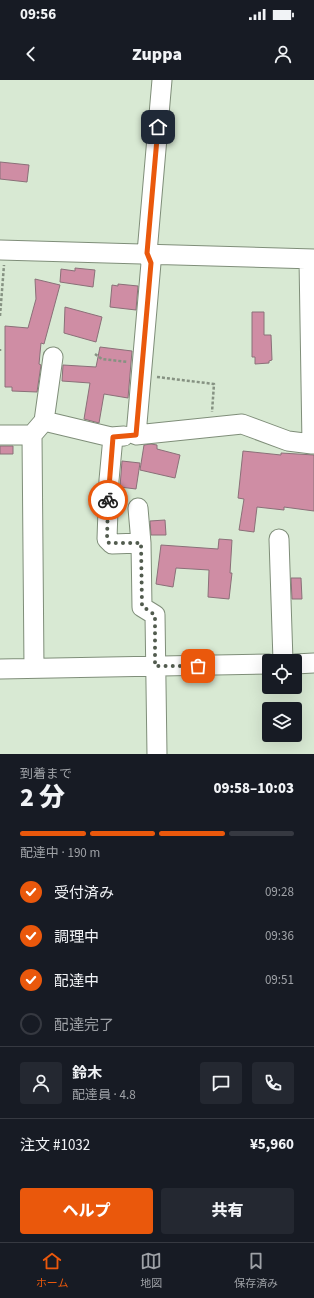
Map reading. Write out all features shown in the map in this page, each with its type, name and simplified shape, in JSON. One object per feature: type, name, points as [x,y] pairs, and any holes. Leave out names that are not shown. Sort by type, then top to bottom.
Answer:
[{"type":"street","points":[[136,435],[151,263],[147,253],[162,80]]},
{"type":"street","points":[[2,250],[147,253],[312,259],[313,444],[288,441],[242,424],[113,437],[44,421]]},
{"type":"street","points":[[34,668],[32,435],[44,421],[53,356]]},
{"type":"street","points":[[0,435],[32,435]]},
{"type":"street","points":[[113,437],[109,480],[107,540],[112,544],[141,543]]},
{"type":"street","points":[[138,508],[141,543],[142,606],[155,615],[157,754]]},
{"type":"street","points":[[279,539],[283,654]]},
{"type":"street","points":[[0,669],[262,664]]},
{"type":"street","points":[[302,664],[314,664]]},
{"type":"path","points":[[0,316],[2,250]]},
{"type":"path","points":[[95,354],[102,359],[142,370],[214,384],[210,427]]},
{"type":"building","points":[[0,162],[29,165],[27,182],[0,179]]},
{"type":"building","points":[[75,268],[95,270],[93,287],[60,282],[61,269],[75,271]]},
{"type":"building","points":[[35,279],[60,285],[44,344],[41,343],[39,364],[41,365],[37,392],[12,391],[12,387],[5,387],[5,326],[28,328],[36,299]]},
{"type":"building","points":[[118,284],[138,286],[136,310],[110,307],[112,285],[118,286]]},
{"type":"building","points":[[65,307],[102,317],[96,342],[64,333]]},
{"type":"building","points":[[252,312],[264,312],[264,335],[271,335],[272,360],[269,361],[269,363],[255,364],[255,357],[252,357]]},
{"type":"building","points":[[100,347],[132,351],[128,398],[104,394],[99,423],[84,419],[90,383],[62,381],[63,365],[96,367]]},
{"type":"building","points":[[144,445],[157,445],[157,449],[180,455],[175,478],[140,470]]},
{"type":"building","points":[[0,446],[13,446],[13,454],[0,454]]},
{"type":"building","points":[[243,451],[281,455],[281,453],[314,455],[314,511],[284,507],[284,510],[257,507],[254,532],[239,530],[244,499],[238,498]]},
{"type":"building","points":[[122,461],[140,463],[136,489],[120,487]]},
{"type":"building","points":[[165,520],[166,535],[151,535],[150,521]]},
{"type":"building","points":[[219,539],[232,540],[230,573],[232,573],[229,599],[208,597],[209,570],[176,568],[173,587],[156,584],[161,545],[218,549]]},
{"type":"building","points":[[291,578],[301,578],[302,599],[292,599]]},
{"type":"way so far","points":[[108,500],[107,540],[109,543],[141,543],[142,606],[155,615],[155,666],[198,666]]},
{"type":"route","points":[[108,500],[113,437],[136,435],[151,263],[147,253],[158,127]]}]
